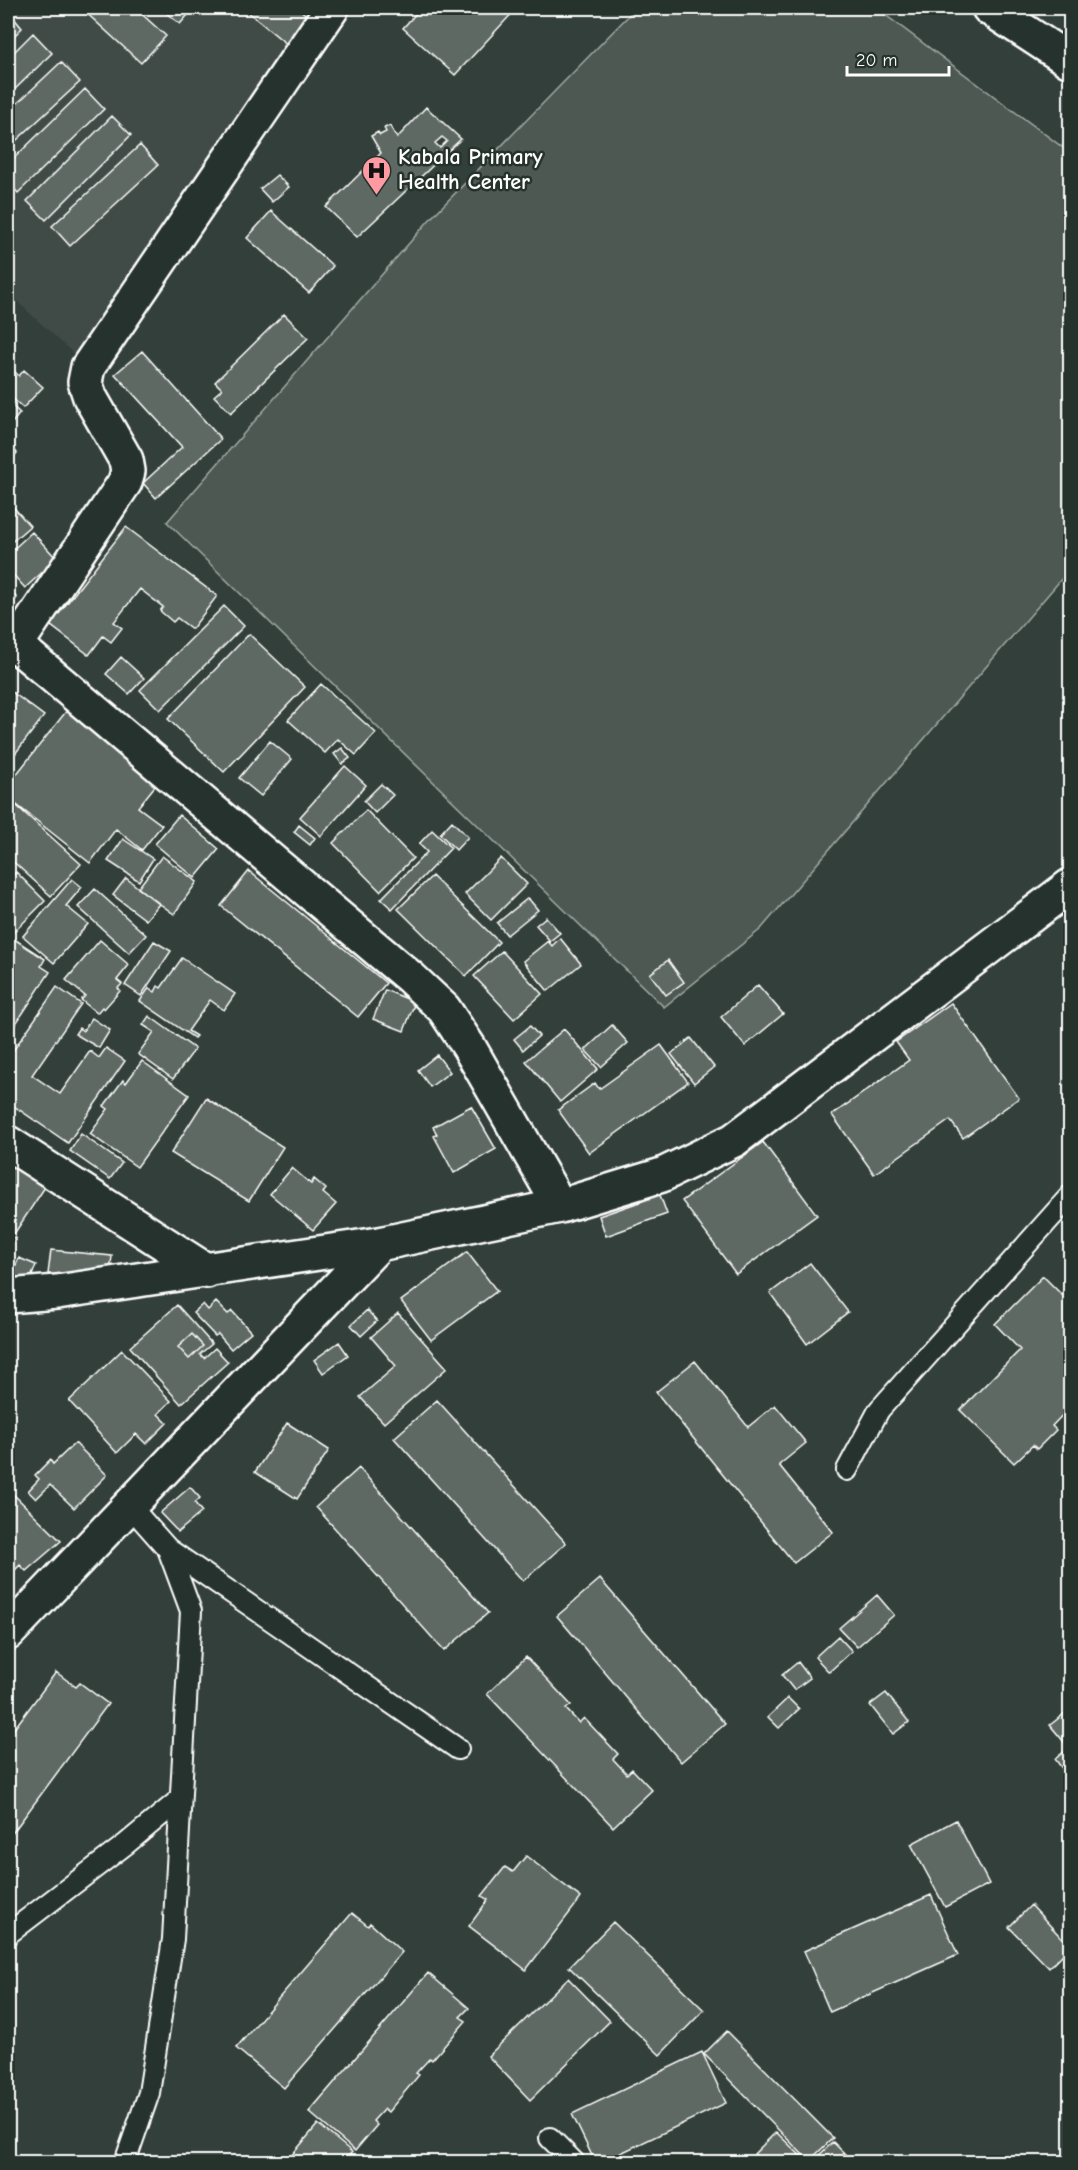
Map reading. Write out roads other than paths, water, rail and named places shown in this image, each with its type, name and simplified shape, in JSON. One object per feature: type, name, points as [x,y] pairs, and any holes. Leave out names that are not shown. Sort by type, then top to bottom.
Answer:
[{"type":"street","points":[[332,8],[88,367],[85,382],[87,390],[126,460],[128,471],[125,482],[12,645],[411,978],[444,1009],[469,1047],[560,1206]]},
{"type":"street","points":[[989,8],[1071,61]]},
{"type":"street","points":[[8,1296],[57,1292],[379,1244],[560,1206],[662,1175],[734,1140],[1071,886]]},
{"type":"street","points":[[8,1143],[207,1270]]},
{"type":"street","points":[[8,1633],[379,1244]]},
{"type":"lane","points":[[847,1470],[879,1410],[1071,1196]]},
{"type":"lane","points":[[129,1505],[168,1550],[458,1749]]},
{"type":"lane","points":[[125,2163],[149,2093],[172,1939],[192,1611],[168,1550]]},
{"type":"lane","points":[[8,1934],[126,1844],[179,1800]]},
{"type":"lane","points":[[550,2138],[574,2163]]},
{"type":"place","name":"Kabala Primary Health Center","points":[[377,196]]}]
